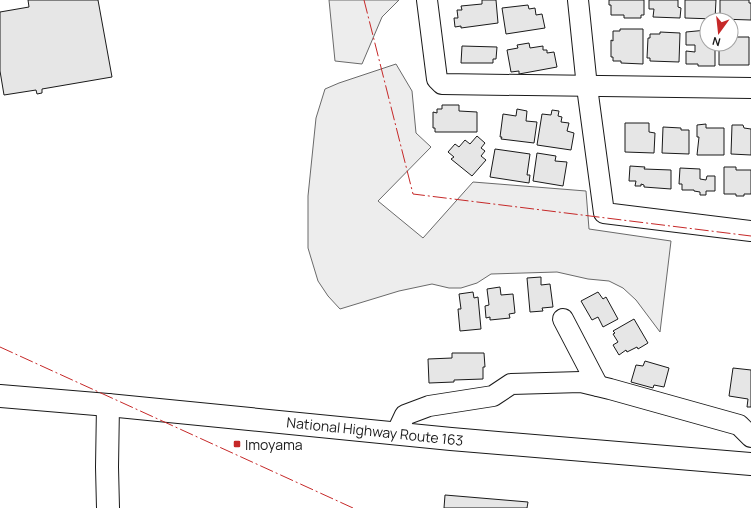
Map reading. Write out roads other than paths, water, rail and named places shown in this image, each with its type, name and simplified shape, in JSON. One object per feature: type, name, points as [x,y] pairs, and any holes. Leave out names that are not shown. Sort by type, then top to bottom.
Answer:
[{"type":"main road","name":"National Highway Route 163","points":[[0,396],[108,405],[396,434],[751,464]]},
{"type":"main road","points":[[108,405],[108,508]]},
{"type":"street","points":[[427,0],[437,79],[442,84],[751,88]]},
{"type":"street","points":[[578,0],[587,87],[604,213],[751,231]]},
{"type":"street","points":[[562,319],[598,386]]},
{"type":"street","points":[[396,434],[405,415],[429,406],[493,396],[511,384],[581,382],[739,426],[751,437]]},
{"type":"place","name":"Imoyama","points":[[237,444]]}]
